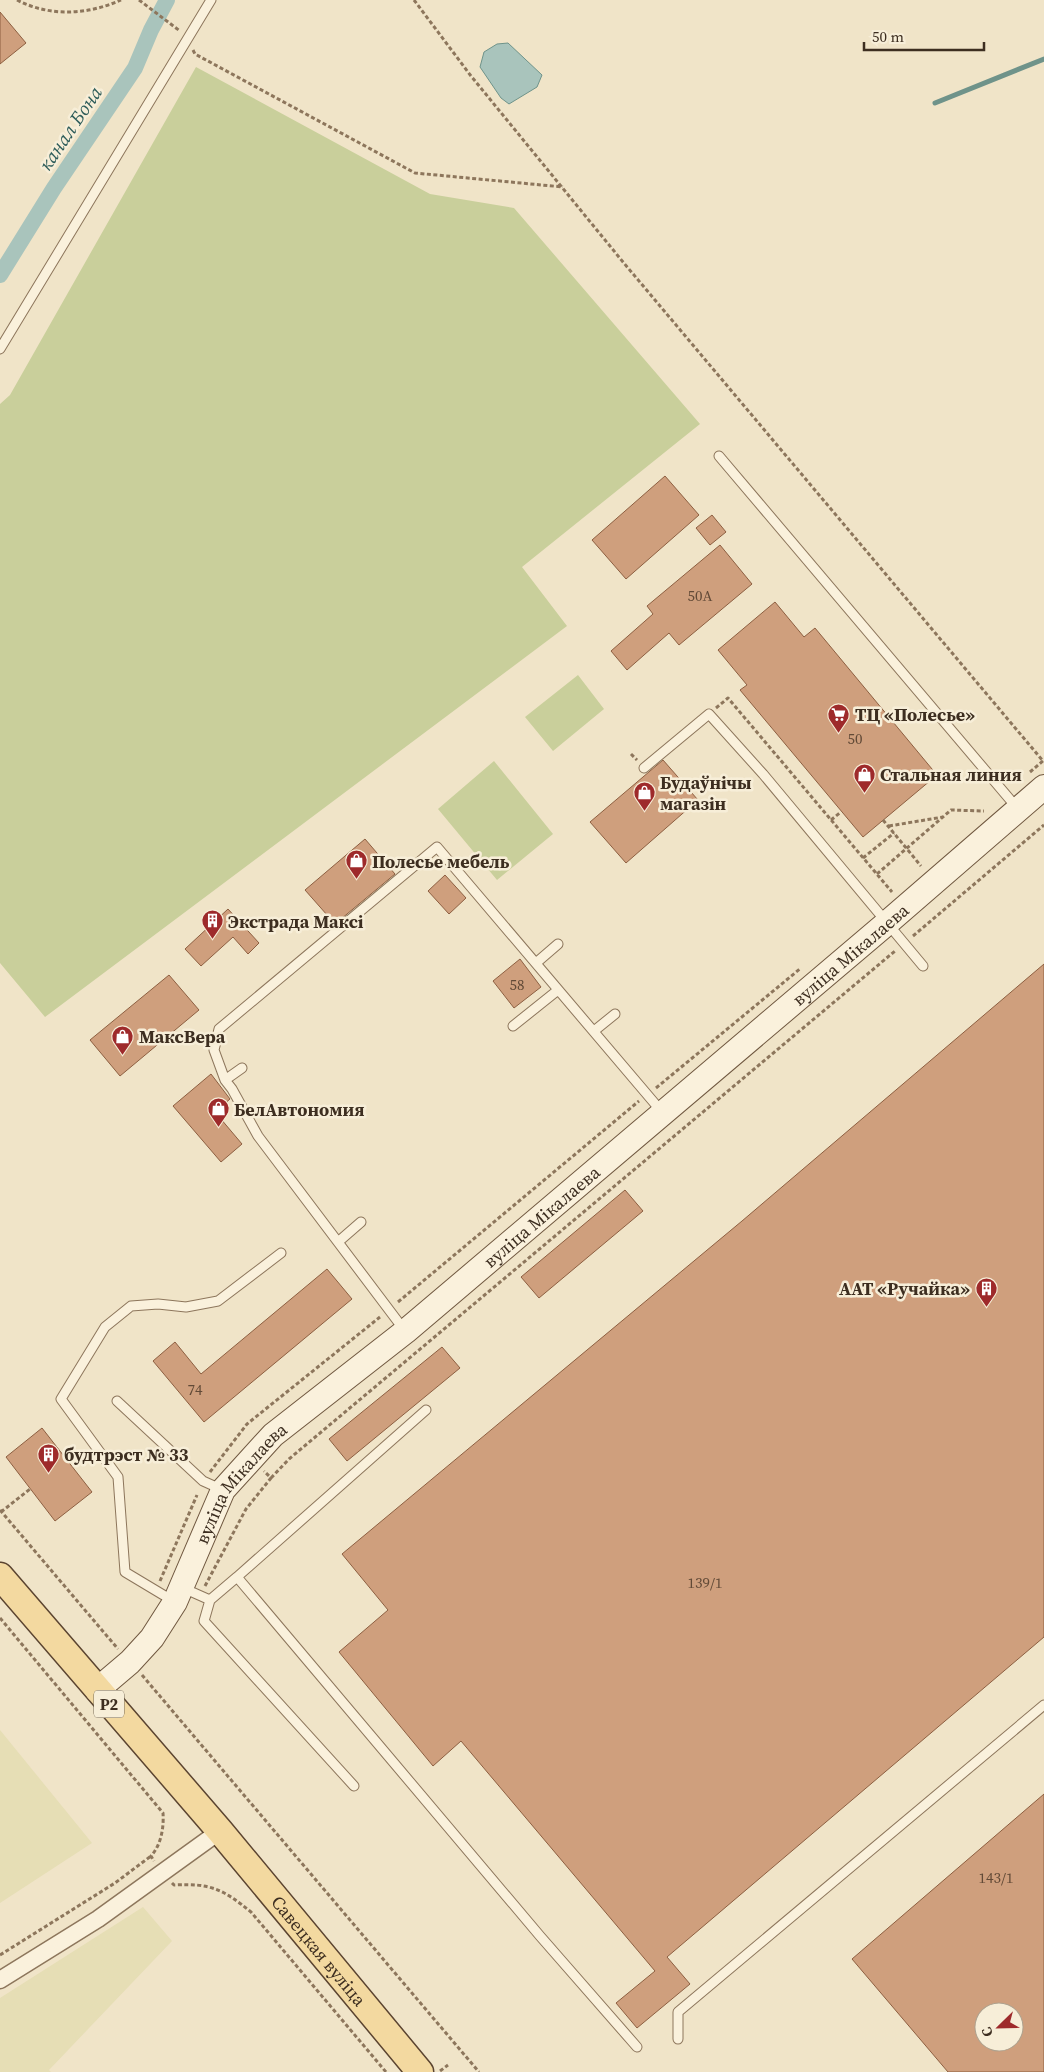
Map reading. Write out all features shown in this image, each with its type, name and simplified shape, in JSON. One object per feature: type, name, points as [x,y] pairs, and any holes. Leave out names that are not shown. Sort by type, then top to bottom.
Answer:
[{"type":"main road","name":"вуліца Мікалаева","points":[[97,1690],[130,1662],[186,1595],[223,1490],[273,1435],[406,1331],[887,923],[1018,809],[1042,794]]},
{"type":"main road","name":"Савецкая вуліца","points":[[0,1576],[220,1831],[420,2072]]},
{"type":"street","points":[[0,1980],[98,1919],[220,1831]]},
{"type":"lane","points":[[0,349],[211,0]]},
{"type":"lane","points":[[719,456],[1018,809]]},
{"type":"lane","points":[[644,768],[710,714],[763,774],[923,966]]},
{"type":"lane","points":[[406,1331],[258,1136],[225,1080],[214,1050],[219,1029],[437,847],[663,1113]]},
{"type":"lane","points":[[536,963],[558,944]]},
{"type":"lane","points":[[513,1026],[558,990]]},
{"type":"lane","points":[[594,1031],[616,1014]]},
{"type":"lane","points":[[225,1080],[242,1068]]},
{"type":"lane","points":[[338,1242],[361,1222]]},
{"type":"lane","points":[[210,1600],[186,1595],[125,1572],[118,1477],[61,1399],[105,1327],[131,1306],[158,1304],[186,1306],[218,1301],[281,1253]]},
{"type":"lane","points":[[117,1401],[203,1482],[223,1490]]},
{"type":"lane","points":[[354,1786],[204,1621],[210,1600],[426,1410]]},
{"type":"lane","points":[[237,1577],[637,2048]]},
{"type":"lane","points":[[678,2039],[678,2012],[1044,1705]]},
{"type":"path","points":[[17,0],[33,8],[67,13],[103,8],[121,0]]},
{"type":"path","points":[[139,0],[187,37],[195,54],[415,173],[563,187]]},
{"type":"path","points":[[412,0],[563,187],[1043,761]]},
{"type":"path","points":[[710,714],[728,698],[892,892]]},
{"type":"path","points":[[877,874],[951,810],[984,811]]},
{"type":"path","points":[[832,820],[841,812]]},
{"type":"path","points":[[889,826],[944,816]]},
{"type":"path","points":[[883,820],[921,866]]},
{"type":"path","points":[[186,1595],[246,1509],[289,1459],[1044,825]]},
{"type":"path","points":[[864,858],[894,833]]},
{"type":"path","points":[[233,1442],[271,1478]]},
{"type":"path","points":[[30,1489],[1,1511],[153,1687],[479,2072]]},
{"type":"path","points":[[0,1955],[115,1883],[151,1856]]},
{"type":"path","points":[[439,2072],[448,2065]]},
{"type":"shaded area","points":[[0,1730],[92,1843],[0,1903]]},
{"type":"shaded area","points":[[143,1907],[172,1941],[49,2070],[51,2072],[0,2072],[0,1998]]},
{"type":"green space","points":[[196,67],[430,194],[514,208],[700,424],[522,567],[567,626],[45,1017],[0,963],[0,404],[10,395]]},
{"type":"green space","points":[[578,675],[604,709],[553,751],[525,717]]},
{"type":"green space","points":[[494,761],[553,834],[497,880],[438,809]]},
{"type":"water","points":[[508,43],[542,75],[537,87],[509,104],[501,98],[480,67],[484,52],[497,44]]},
{"type":"building","points":[[0,12],[26,43],[0,64]]},
{"type":"building","points":[[665,476],[699,515],[626,579],[592,540]]},
{"type":"building","points":[[712,515],[726,532],[710,545],[696,528]]},
{"type":"building","points":[[720,545],[752,584],[679,645],[669,633],[627,670],[611,651],[653,614],[647,606]]},
{"type":"building","name":"ТЦ «Полесье»","points":[[775,602],[804,637],[815,628],[937,775],[863,837],[740,690],[747,685],[718,650]]},
{"type":"building","name":"Будаўнічы магазін","points":[[663,760],[698,800],[626,863],[590,822]]},
{"type":"building","points":[[365,839],[395,874],[335,924],[305,890]]},
{"type":"building","points":[[445,875],[466,898],[449,914],[428,891]]},
{"type":"building","name":"Экстрада Максі","points":[[228,909],[259,943],[248,954],[233,937],[201,966],[185,949]]},
{"type":"building","points":[[520,959],[541,987],[514,1008],[493,981]]},
{"type":"building","points":[[1044,964],[1044,1637],[667,1957],[690,1984],[637,2028],[616,2003],[655,1971],[461,1741],[433,1766],[339,1652],[388,1610],[342,1554],[742,1221]]},
{"type":"building","points":[[169,975],[199,1010],[120,1076],[90,1040]]},
{"type":"building","points":[[211,1074],[230,1099],[215,1112],[242,1144],[221,1162],[173,1106]]},
{"type":"building","points":[[625,1190],[643,1211],[539,1298],[521,1277]]},
{"type":"building","points":[[327,1269],[352,1299],[204,1422],[153,1361],[175,1342],[201,1374]]},
{"type":"building","points":[[442,1347],[460,1368],[347,1461],[329,1439]]},
{"type":"building","name":"будтрэст № 33","points":[[42,1428],[92,1492],[55,1521],[6,1457]]},
{"type":"building","points":[[1044,1794],[1044,2072],[948,2072],[852,1959]]},
{"type":"waterway","name":"канал Бона","points":[[0,275],[54,188],[135,68],[151,30],[167,0]]},
{"type":"waterway","points":[[935,103],[1044,59]]},
{"type":"place","name":"ТЦ «Полесье»","points":[[839,733]]},
{"type":"place","name":"Стальная линия","points":[[864,793]]},
{"type":"place","name":"Будаўнічы магазін","points":[[644,811]]},
{"type":"place","name":"Полесье мебель","points":[[356,880]]},
{"type":"place","name":"Экстрада Максі","points":[[212,940]]},
{"type":"place","name":"МаксBepa","points":[[123,1055]]},
{"type":"place","name":"БелАвтономия","points":[[218,1128]]},
{"type":"place","name":"ААТ «Ручайка»","points":[[986,1307]]},
{"type":"place","name":"будтрэст № 33","points":[[48,1473]]}]
